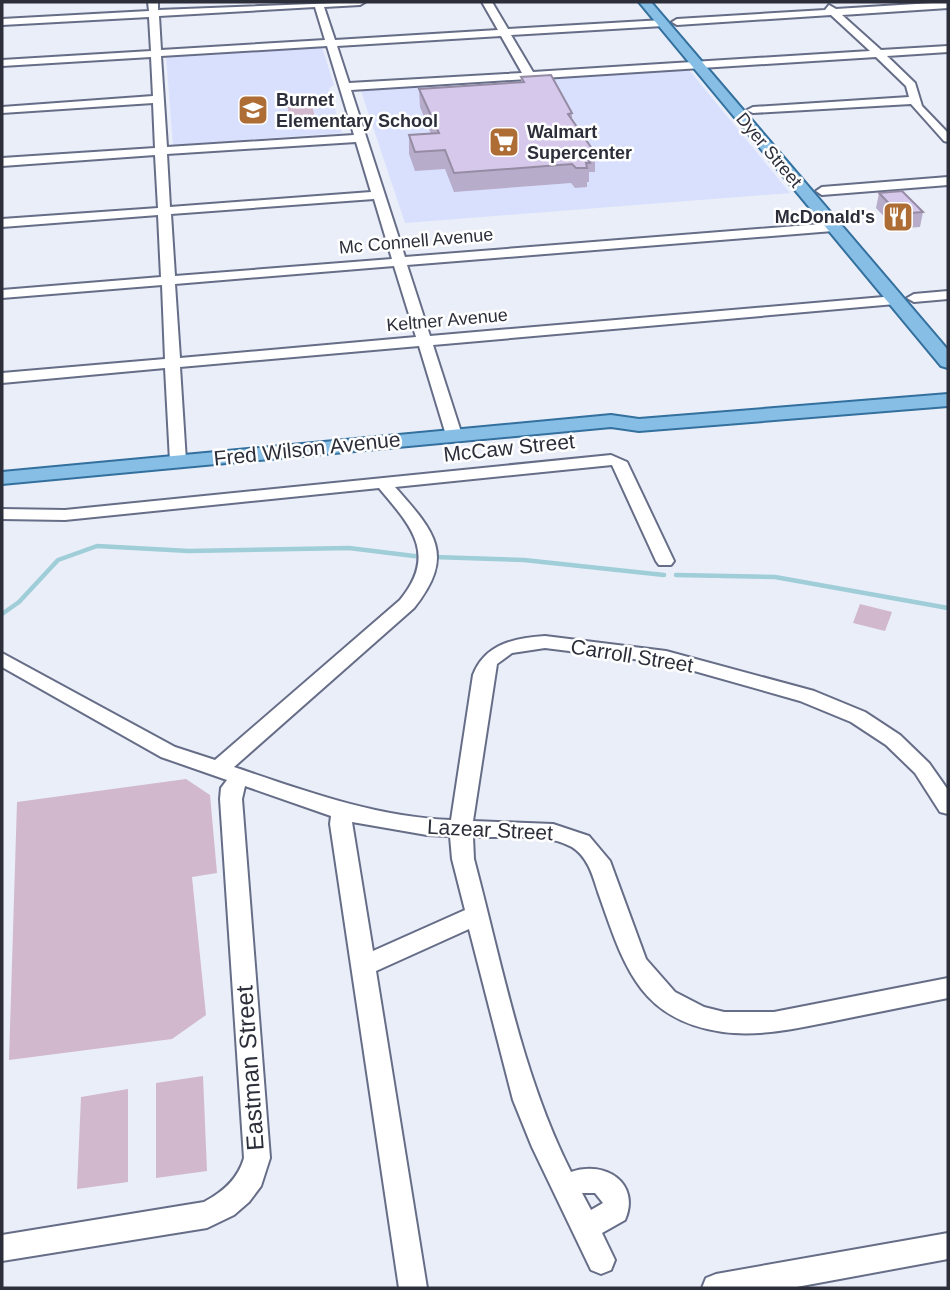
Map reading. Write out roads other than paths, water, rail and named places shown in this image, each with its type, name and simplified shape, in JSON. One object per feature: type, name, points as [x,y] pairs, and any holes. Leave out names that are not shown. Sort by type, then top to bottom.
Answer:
[{"type":"main road","name":"Dyer Street","points":[[645,2],[706,64]]},
{"type":"main road","name":"Dyer Street","points":[[660,2],[745,111],[788,173],[948,362]]},
{"type":"main road","name":"Dyer Street","points":[[745,111],[771,131],[948,339]]},
{"type":"main road","points":[[788,173],[814,190],[822,191]]},
{"type":"main road","points":[[834,228],[845,228],[855,239],[869,247]]},
{"type":"main road","points":[[878,279],[901,296],[914,298]]},
{"type":"main road","name":"Fred Wilson Avenue","points":[[611,421],[633,413],[948,386]]},
{"type":"main road","name":"Fred Wilson Avenue","points":[[2,478],[611,421],[639,425],[948,400]]},
{"type":"street","points":[[2,22],[153,8],[360,2]]},
{"type":"street","points":[[486,2],[529,75]]},
{"type":"street","points":[[822,2],[880,53],[911,85],[914,100],[922,114],[948,139]]},
{"type":"street","points":[[318,3],[454,435]]},
{"type":"street","points":[[677,22],[948,5]]},
{"type":"street","points":[[153,8],[174,363],[177,461]]},
{"type":"street","points":[[2,63],[663,23]]},
{"type":"street","points":[[345,87],[948,48]]},
{"type":"street","points":[[2,110],[159,99]]},
{"type":"street","points":[[745,111],[914,100]]},
{"type":"street","points":[[2,162],[361,138]]},
{"type":"street","points":[[822,191],[948,181]]},
{"type":"street","points":[[2,223],[379,195]]},
{"type":"street","name":"Mc Connell Avenue","points":[[2,294],[834,228]]},
{"type":"street","points":[[914,298],[948,295]]},
{"type":"street","name":"Keltner Avenue","points":[[2,378],[895,300]]},
{"type":"street","name":"McCaw Street","points":[[2,514],[65,515],[615,461],[618,462],[665,561]]},
{"type":"street","points":[[229,774],[407,604],[422,586],[428,571],[428,541],[423,530],[384,484]]},
{"type":"street","name":"Carroll Street","points":[[601,1259],[526,1100],[463,859],[461,830],[485,665],[505,649],[536,642],[666,657],[836,706],[871,724],[904,748],[922,768],[948,806]]},
{"type":"street","name":"Lazear Street","points":[[2,659],[168,752],[343,812],[413,825],[461,830],[553,832],[581,842],[599,861],[635,963],[646,979],[666,999],[699,1016],[724,1022],[774,1023],[948,988]]},
{"type":"street","name":"Eastman Street","points":[[2,1248],[207,1215],[230,1202],[252,1176],[257,1158],[229,774]]},
{"type":"street","points":[[343,812],[341,824],[413,1288]]},
{"type":"street","points":[[363,966],[477,915]]},
{"type":"street","points":[[565,1187],[592,1180],[601,1182],[614,1192],[617,1200],[615,1211],[585,1228]]},
{"type":"street","points":[[716,1288],[813,1280],[948,1246]]},
{"type":"waterway","points":[[2,614],[19,602],[58,560],[97,546],[189,551],[349,548],[422,557]]},
{"type":"waterway","points":[[434,557],[524,560],[664,575]]},
{"type":"waterway","points":[[676,575],[775,577],[948,608]]},
{"type":"place","name":"Burnet Elementary School","points":[[253,110]]},
{"type":"place","name":"Walmart Supercenter","points":[[504,142]]},
{"type":"place","name":"McDonald's","points":[[898,217]]}]
